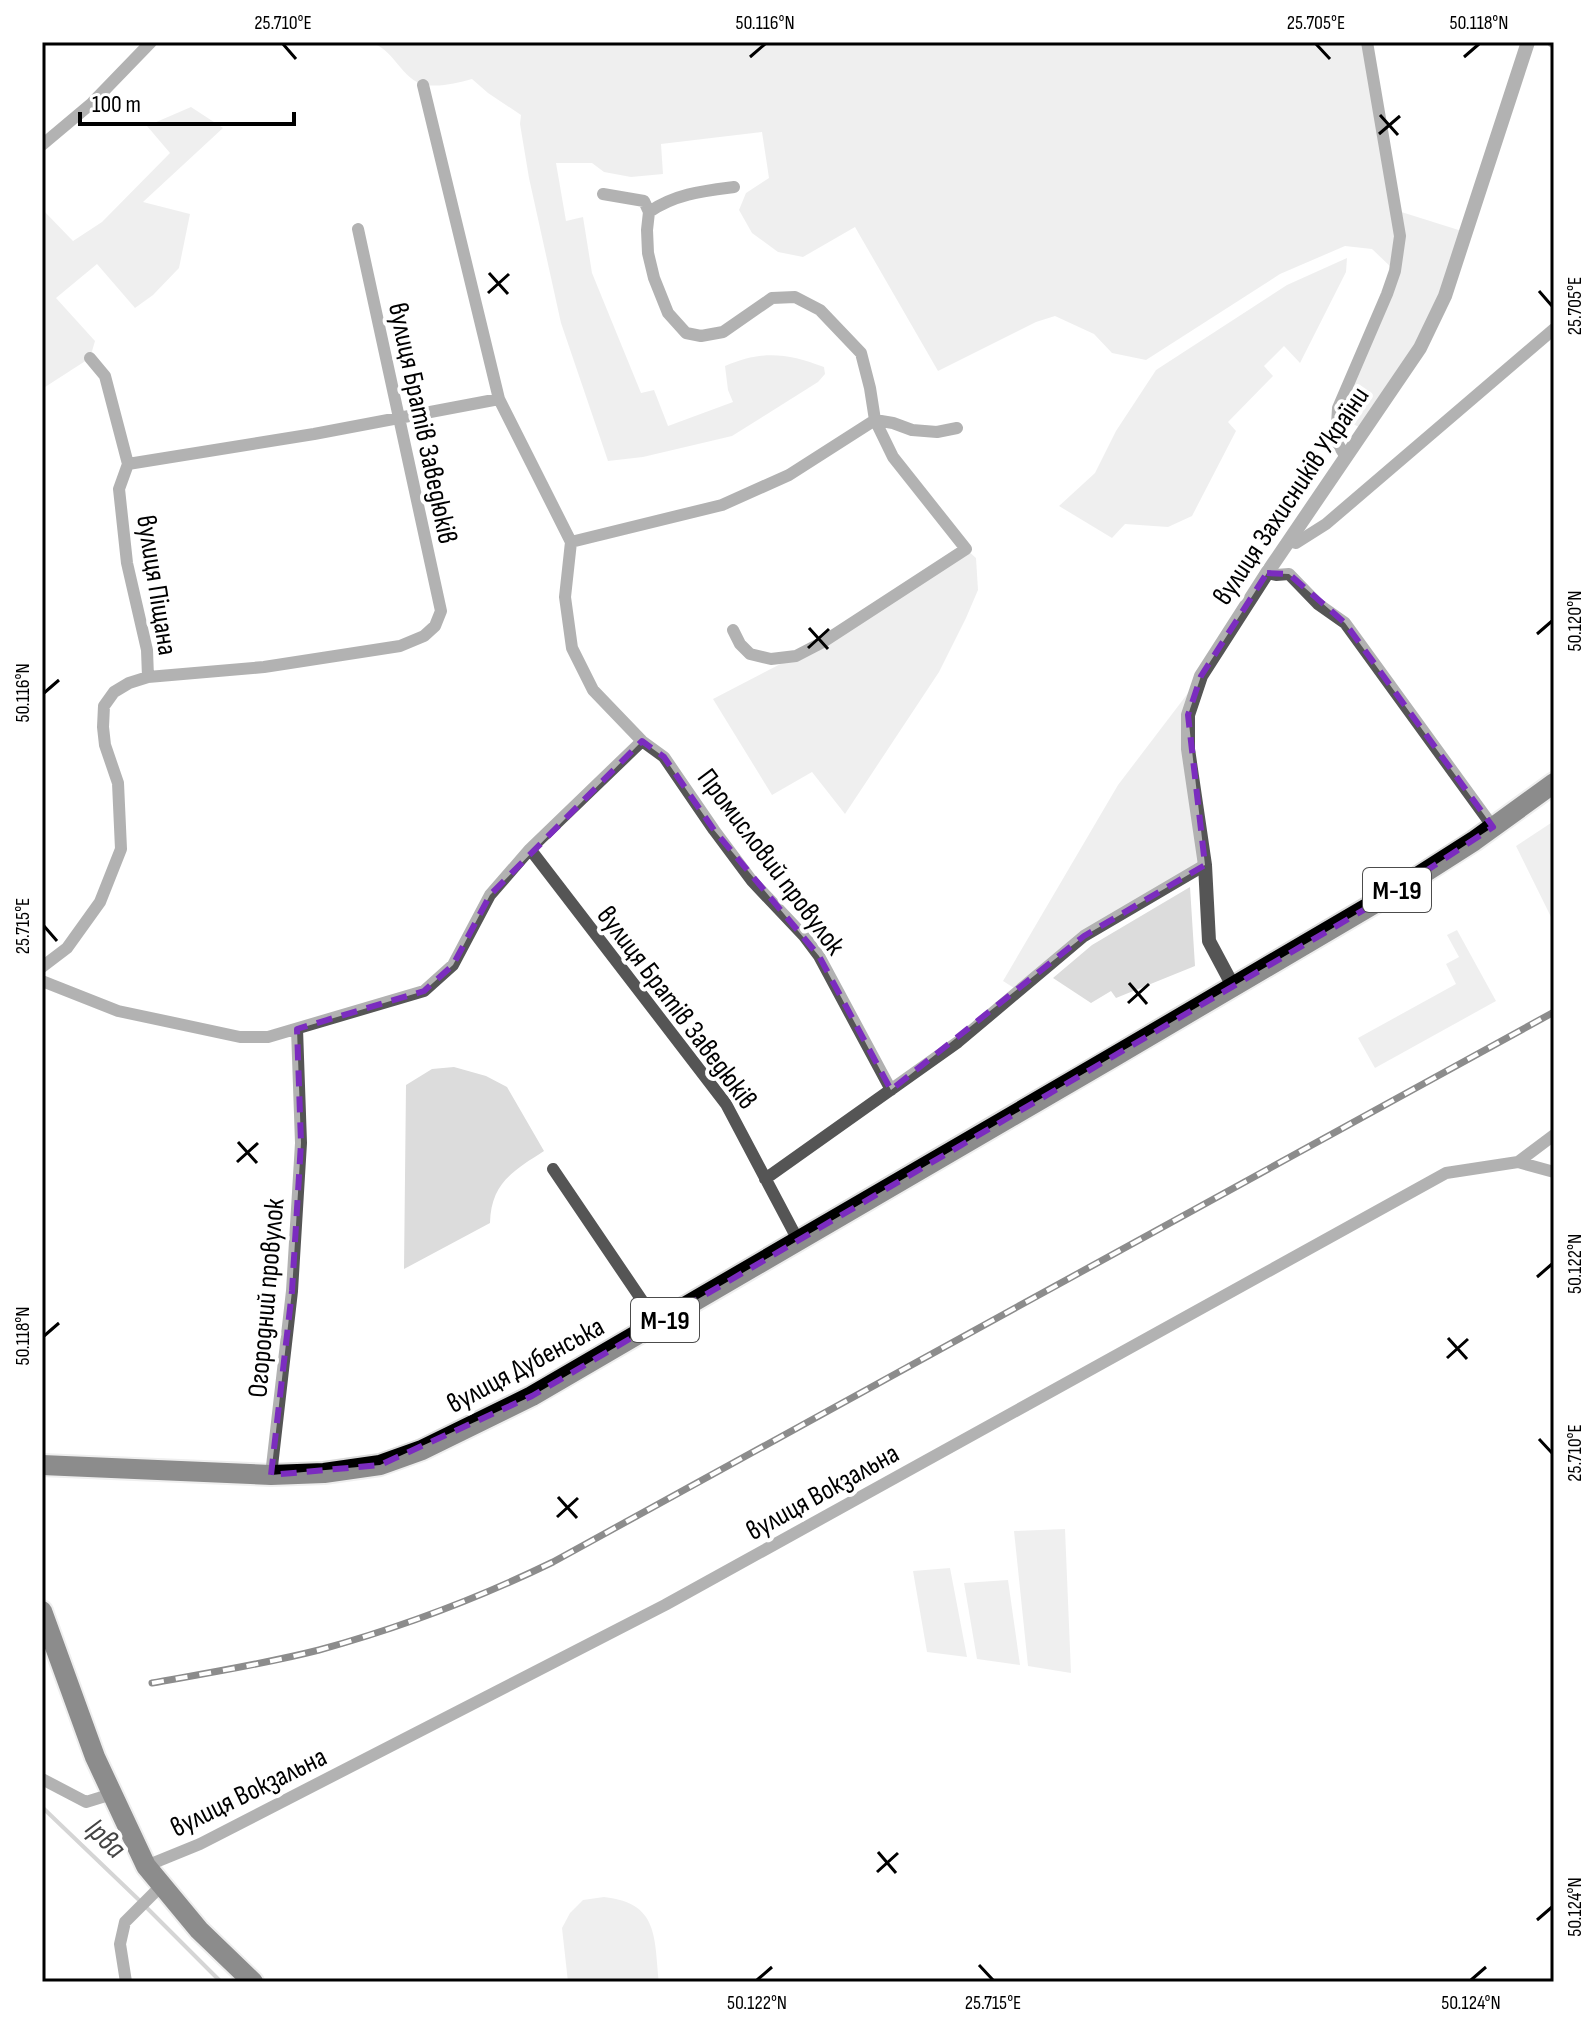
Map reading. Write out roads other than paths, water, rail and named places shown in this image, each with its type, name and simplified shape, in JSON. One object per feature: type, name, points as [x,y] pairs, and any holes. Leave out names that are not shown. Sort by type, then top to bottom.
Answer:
[{"type":"highway","name":"М-19","points":[[1233,986],[1391,894],[1554,783]]},
{"type":"highway","name":"вулиця Дубенська","points":[[42,1465],[271,1475],[324,1473],[380,1465],[422,1450],[532,1396],[658,1324],[1233,986]]},
{"type":"highway","points":[[42,1611],[95,1757],[146,1866],[199,1930],[253,1982]]},
{"type":"street","points":[[42,145],[92,103],[151,42]]},
{"type":"street","points":[[1346,457],[1336,441],[1338,408],[1387,294],[1395,271],[1400,236],[1367,42]]},
{"type":"street","name":"вулиця Захисників України","points":[[1233,986],[1209,941],[1205,865],[1188,749],[1188,715],[1201,676],[1420,348],[1445,296],[1528,42]]},
{"type":"street","points":[[423,85],[499,399],[571,542],[722,505],[789,475],[875,420],[912,430],[937,432],[957,428]]},
{"type":"street","points":[[649,212],[664,201],[690,193],[734,187]]},
{"type":"street","points":[[603,194],[644,201],[649,212],[648,253],[654,278],[668,313],[686,333],[701,336],[723,332],[772,298],[795,297],[820,310],[861,353],[875,420],[893,457],[966,549],[823,642],[796,656],[771,659],[750,654],[733,630]]},
{"type":"street","name":"вулиця Братів Заведюків","points":[[148,677],[264,667],[400,646],[424,636],[435,626],[441,611],[358,229]]},
{"type":"street","points":[[1289,541],[1296,543],[1326,524],[1554,329]]},
{"type":"street","name":"вулиця Піщана","points":[[42,967],[67,948],[100,902],[121,849],[118,783],[105,745],[104,706],[114,692],[148,677],[147,650],[127,563],[119,489],[128,464],[105,376],[90,358]]},
{"type":"street","points":[[128,464],[314,434],[499,399]]},
{"type":"street","name":"Промисловий провулок","points":[[571,542],[565,597],[572,648],[593,690],[642,741],[664,757],[752,881],[819,956],[891,1090]]},
{"type":"street","points":[[1267,573],[1289,574],[1318,604],[1345,623],[1493,827]]},
{"type":"street","points":[[42,981],[118,1011],[240,1037],[268,1037],[424,991],[453,965],[490,895],[530,849],[642,741]]},
{"type":"street","name":"вулиця Братів Заведюків","points":[[530,849],[726,1104],[799,1242]]},
{"type":"street","points":[[765,1179],[958,1042],[1084,936],[1205,865]]},
{"type":"street","name":"Огородний провулок","points":[[271,1475],[289,1332],[301,1143],[297,1029]]},
{"type":"street","points":[[1518,1162],[1554,1135]]},
{"type":"street","points":[[1518,1162],[1554,1172]]},
{"type":"street","name":"вулиця Вокзальна","points":[[146,1866],[200,1844],[665,1605],[1446,1173],[1518,1162]]},
{"type":"street","points":[[553,1169],[658,1324]]},
{"type":"street","points":[[42,1779],[86,1802],[112,1794]]},
{"type":"street","points":[[126,1982],[120,1944],[125,1922],[161,1886]]},
{"type":"waterway","name":"Ірва","points":[[42,1807],[139,1900]]},
{"type":"waterway","name":"Ірва","points":[[146,1907],[221,1982]]},
{"type":"railway","points":[[152,1683],[278,1660],[349,1641],[468,1600],[553,1562],[1554,1012]]}]
